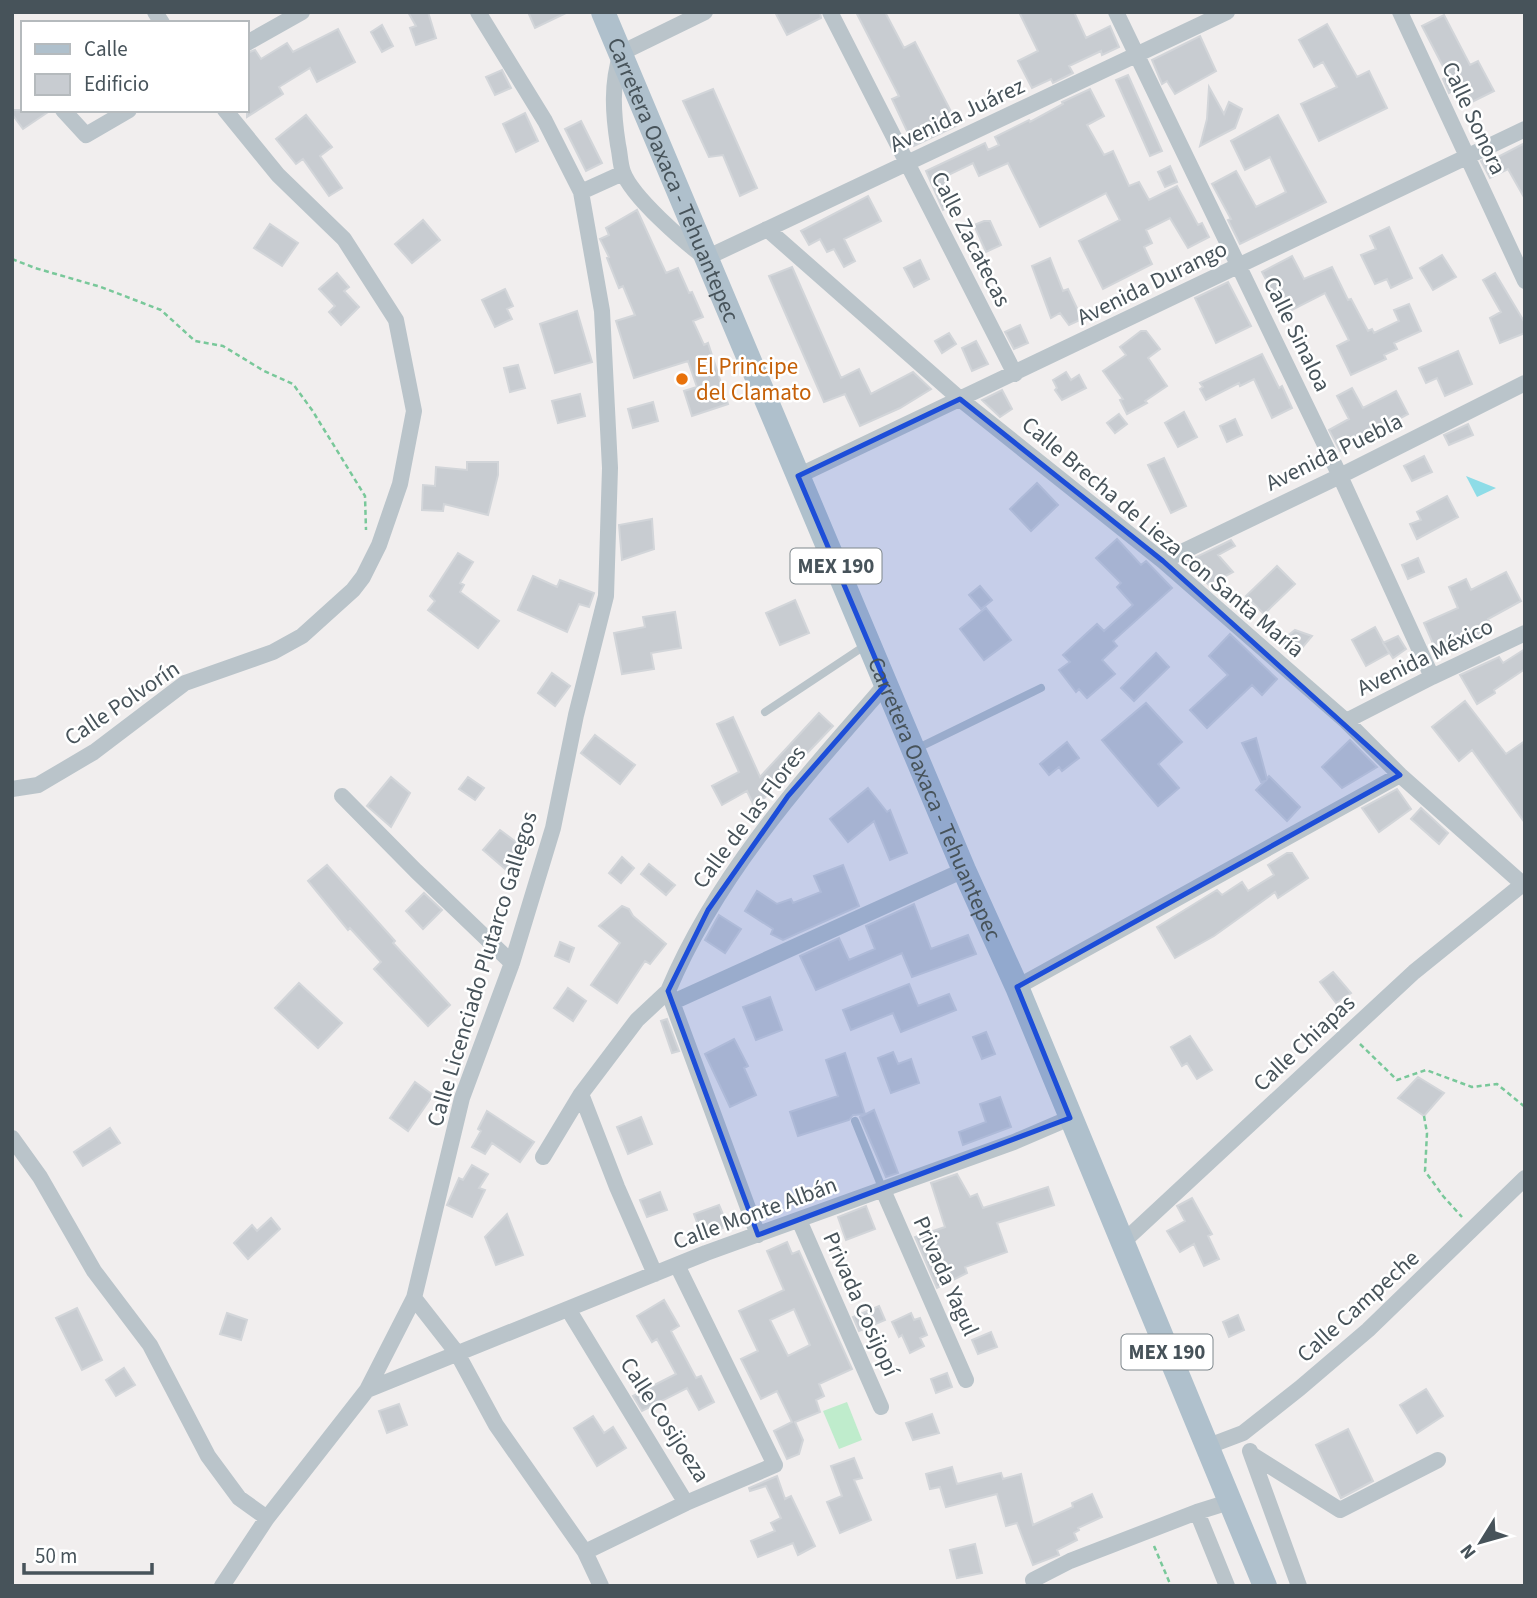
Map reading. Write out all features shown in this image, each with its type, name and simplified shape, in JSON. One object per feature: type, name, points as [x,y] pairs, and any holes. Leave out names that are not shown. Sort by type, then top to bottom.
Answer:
[{"type":"main road","name":"Carretera Oaxaca - Tehuantepec","points":[[603,12],[964,870],[1017,987],[1265,1586]]},
{"type":"street","points":[[248,42],[302,12]]},
{"type":"street","name":"Calle Licenciado Plutarco Gallegos","points":[[222,1586],[267,1518],[367,1390],[414,1298],[463,1098],[512,963],[553,828],[576,715],[606,596],[610,468],[602,311],[581,192],[545,121],[478,12]]},
{"type":"street","points":[[705,12],[621,53],[615,73],[613,112],[623,173],[642,199],[688,245],[706,258]]},
{"type":"street","name":"Calle Zacatecas","points":[[830,12],[1015,374]]},
{"type":"street","name":"Calle Sinaloa","points":[[1116,12],[1340,476],[1432,677]]},
{"type":"street","name":"Avenida Juárez","points":[[706,258],[1227,12]]},
{"type":"street","name":"Calle Sonora","points":[[1400,12],[1525,281]]},
{"type":"street","points":[[65,112],[86,135],[126,112]]},
{"type":"street","name":"Calle Polvorín","points":[[12,789],[38,785],[94,752],[185,683],[273,652],[302,636],[353,590],[363,577],[379,545],[400,484],[414,411],[396,320],[344,239],[278,175],[227,112]]},
{"type":"street","name":"Avenida Durango","points":[[798,476],[1525,129]]},
{"type":"street","points":[[581,192],[623,173]]},
{"type":"street","name":"Calle Brecha de Lieza con Santa María","points":[[766,229],[960,399],[1163,561],[1346,721],[1400,775],[1524,885]]},
{"type":"street","name":"Avenida Puebla","points":[[1163,561],[1525,383]]},
{"type":"street","name":"Avenida México","points":[[1346,721],[1525,634]]},
{"type":"street","name":"Calle de las Flores","points":[[671,997],[686,949],[708,910],[788,796],[886,684]]},
{"type":"street","points":[[1017,987],[1400,775]]},
{"type":"street","points":[[342,796],[512,963]]},
{"type":"street","name":"Calle de las Flores","points":[[543,1157],[581,1094],[637,1020],[671,997],[964,870]]},
{"type":"street","name":"Calle Chiapas","points":[[1122,1243],[1415,972],[1524,885]]},
{"type":"street","points":[[671,997],[758,1235]]},
{"type":"street","points":[[581,1094],[654,1274]]},
{"type":"street","name":"Calle Monte Albán","points":[[367,1390],[677,1265],[1014,1142],[1069,1118]]},
{"type":"street","points":[[12,1138],[40,1177],[94,1271],[150,1345],[208,1456],[239,1498],[267,1518]]},
{"type":"street","name":"Calle Campeche","points":[[1206,1447],[1243,1433],[1368,1330],[1525,1178]]},
{"type":"street","name":"Privada Yagul","points":[[883,1190],[966,1380]]},
{"type":"street","name":"Privada Cosijopí","points":[[799,1220],[881,1407]]},
{"type":"street","name":"Calle Cosijoeza","points":[[568,1309],[686,1503],[775,1465],[677,1265]]},
{"type":"street","points":[[414,1298],[457,1353],[496,1425],[584,1552],[601,1586]]},
{"type":"street","points":[[1243,1433],[1299,1586]]},
{"type":"street","points":[[1251,1454],[1340,1510],[1438,1460]]},
{"type":"street","points":[[1035,1586],[1033,1580],[1070,1561],[1147,1530],[1229,1502]]},
{"type":"street","points":[[584,1552],[686,1503]]},
{"type":"street","points":[[1197,1512],[1227,1586]]},
{"type":"lane","points":[[765,712],[869,644]]},
{"type":"lane","points":[[914,750],[1041,688]]},
{"type":"lane","points":[[856,1121],[883,1190]]},
{"type":"path","points":[[12,258],[161,310],[195,341],[223,346],[264,372],[293,384],[320,421],[365,496],[366,530]]},
{"type":"path","points":[[1348,1032],[1397,1080],[1426,1070],[1472,1087],[1497,1084],[1525,1107]]},
{"type":"path","points":[[1424,1116],[1427,1133],[1425,1171],[1443,1196],[1474,1229]]},
{"type":"path","points":[[1147,1530],[1171,1586]]},
{"type":"highlighted area","points":[[960,399],[1163,561],[1400,775],[1017,987],[1070,1118],[758,1235],[668,991],[708,910],[788,796],[886,684],[798,476]]},
{"type":"green space","points":[[847,1402],[862,1440],[839,1449],[823,1411]]},
{"type":"water","points":[[1466,476],[1496,488],[1477,497]]},
{"type":"building","points":[[408,12],[428,12],[436,38],[416,45],[410,28],[416,26]]},
{"type":"building","points":[[528,12],[568,12],[535,28]]},
{"type":"building","points":[[775,12],[820,12],[821,18],[787,35]]},
{"type":"building","points":[[856,12],[885,12],[904,48],[915,42],[958,125],[914,146],[892,99],[899,96]]},
{"type":"building","points":[[1019,12],[1074,12],[1086,38],[1110,26],[1119,47],[1102,55],[1101,51],[1069,66],[1073,73],[1053,83],[1051,79],[1032,88],[1018,61],[1038,51]]},
{"type":"building","points":[[1444,15],[1470,65],[1478,61],[1494,91],[1462,107],[1454,90],[1449,93],[1443,79],[1448,76],[1422,26]]},
{"type":"building","points":[[1327,24],[1357,77],[1369,71],[1387,108],[1319,141],[1301,104],[1337,87],[1323,62],[1314,67],[1299,40]]},
{"type":"building","points":[[382,25],[393,46],[382,52],[371,32]]},
{"type":"building","points":[[338,29],[355,62],[317,82],[310,68],[279,87],[283,94],[247,117],[248,53],[255,50],[261,59],[287,43],[293,52]]},
{"type":"building","points":[[1200,36],[1216,71],[1175,94],[1167,81],[1162,84],[1152,60]]},
{"type":"building","points":[[502,70],[511,88],[495,95],[486,77]]},
{"type":"building","points":[[1128,75],[1162,151],[1150,156],[1116,80]]},
{"type":"building","points":[[1209,87],[1224,114],[1229,102],[1242,109],[1235,128],[1200,146],[1207,119]]},
{"type":"building","points":[[713,89],[757,188],[740,196],[723,155],[709,157],[683,101]]},
{"type":"building","points":[[1090,89],[1104,116],[1087,125],[1104,155],[1113,151],[1129,186],[1139,182],[1149,200],[1177,186],[1198,225],[1202,223],[1209,237],[1188,248],[1170,218],[1146,230],[1152,243],[1144,247],[1152,264],[1103,289],[1079,241],[1120,220],[1106,193],[1040,227],[1008,163],[979,176],[973,163],[944,177],[957,203],[943,210],[926,171],[985,143],[988,150],[999,145],[995,137],[1029,120],[1030,122],[1063,104],[1062,102]]},
{"type":"building","points":[[12,110],[48,112],[23,129]]},
{"type":"building","points":[[525,113],[538,141],[516,152],[503,124]]},
{"type":"building","points":[[306,115],[332,147],[320,156],[342,188],[329,196],[303,159],[296,164],[276,139]]},
{"type":"building","points":[[1278,115],[1326,202],[1240,244],[1228,220],[1231,219],[1212,184],[1236,171],[1256,207],[1286,192],[1270,157],[1245,170],[1231,141]]},
{"type":"building","points":[[581,121],[602,163],[586,171],[565,129]]},
{"type":"building","points":[[1525,143],[1525,199],[1508,169],[1490,178],[1481,161],[1495,155],[1496,158]]},
{"type":"building","points":[[1170,166],[1177,182],[1165,187],[1158,172]]},
{"type":"building","points":[[868,196],[881,221],[844,239],[855,261],[844,267],[834,249],[827,252],[820,239],[809,245],[801,231]]},
{"type":"building","points":[[637,210],[666,273],[678,268],[689,293],[692,292],[703,317],[693,321],[704,345],[708,343],[728,404],[692,416],[684,391],[697,387],[688,361],[634,378],[616,321],[635,315],[623,286],[619,288],[600,239],[609,235],[606,228]]},
{"type":"building","points":[[423,220],[440,240],[412,263],[395,244]]},
{"type":"building","points":[[990,221],[1001,245],[986,252],[974,225]]},
{"type":"building","points":[[270,224],[298,243],[282,266],[254,248]]},
{"type":"building","points":[[1389,227],[1412,278],[1391,288],[1387,279],[1375,284],[1361,255],[1376,249],[1370,236]]},
{"type":"building","points":[[1442,255],[1456,277],[1433,290],[1420,268]]},
{"type":"building","points":[[1292,256],[1304,279],[1332,267],[1348,300],[1351,299],[1368,331],[1372,329],[1374,333],[1399,321],[1394,310],[1409,304],[1421,331],[1394,343],[1397,349],[1384,355],[1386,359],[1351,375],[1337,346],[1349,340],[1325,293],[1284,314],[1262,272]]},
{"type":"building","points":[[1050,258],[1063,291],[1068,289],[1082,319],[1069,325],[1060,313],[1051,318],[1032,266]]},
{"type":"building","points":[[920,260],[929,279],[914,287],[904,268]]},
{"type":"building","points":[[792,267],[841,378],[859,369],[871,394],[913,372],[931,389],[900,408],[860,426],[845,394],[824,402],[769,276]]},
{"type":"building","points":[[337,273],[349,287],[344,291],[359,307],[341,325],[329,312],[335,306],[319,289]]},
{"type":"building","points":[[1495,273],[1525,323],[1525,333],[1500,343],[1490,318],[1501,312],[1483,280]]},
{"type":"building","points":[[1228,282],[1251,326],[1216,343],[1195,298]]},
{"type":"building","points":[[505,289],[513,306],[507,309],[512,319],[495,327],[482,300]]},
{"type":"building","points":[[577,311],[592,362],[555,373],[540,324]]},
{"type":"building","points":[[1020,325],[1028,343],[1014,349],[1005,332]]},
{"type":"building","points":[[1141,331],[1146,331],[1160,349],[1148,358],[1167,386],[1145,401],[1147,403],[1127,414],[1120,400],[1123,399],[1103,371],[1126,355],[1120,347]]},
{"type":"building","points":[[949,333],[956,344],[942,353],[935,341]]},
{"type":"building","points":[[976,341],[988,364],[972,371],[962,348]]},
{"type":"building","points":[[1458,351],[1472,384],[1445,396],[1437,378],[1426,383],[1419,368]]},
{"type":"building","points":[[1262,354],[1292,408],[1272,418],[1254,379],[1240,386],[1239,383],[1206,400],[1200,383]]},
{"type":"building","points":[[518,365],[525,388],[510,392],[504,368]]},
{"type":"building","points":[[1066,372],[1071,380],[1079,375],[1086,388],[1062,400],[1055,390],[1057,388],[1053,380]]},
{"type":"building","points":[[1352,388],[1363,408],[1396,391],[1408,414],[1340,451],[1329,430],[1349,419],[1337,396]]},
{"type":"building","points":[[1002,390],[1012,409],[1000,417],[982,400]]},
{"type":"building","points":[[580,394],[585,416],[558,423],[552,401]]},
{"type":"building","points":[[653,402],[658,421],[633,428],[628,409]]},
{"type":"building","points":[[1184,412],[1197,437],[1178,447],[1165,423]]},
{"type":"building","points":[[1119,414],[1127,424],[1115,433],[1107,423]]},
{"type":"building","points":[[1235,419],[1242,435],[1227,442],[1220,426]]},
{"type":"building","points":[[1468,424],[1473,435],[1449,445],[1444,435]]},
{"type":"building","points":[[1424,456],[1432,472],[1412,481],[1404,466]]},
{"type":"building","points":[[1164,458],[1186,506],[1171,513],[1148,465]]},
{"type":"building","points":[[467,462],[498,462],[498,475],[488,515],[444,504],[443,511],[422,510],[423,485],[435,486],[436,467],[467,470]]},
{"type":"building","points":[[1037,483],[1058,505],[1031,531],[1010,509]]},
{"type":"building","points":[[1447,496],[1458,517],[1417,539],[1410,524],[1421,520],[1417,512]]},
{"type":"building","points":[[652,519],[654,549],[622,560],[619,525]]},
{"type":"building","points":[[1117,539],[1141,565],[1146,561],[1172,588],[1113,641],[1117,646],[1102,660],[1115,674],[1087,698],[1079,689],[1076,692],[1059,670],[1070,662],[1063,655],[1097,624],[1104,631],[1133,605],[1117,587],[1121,583],[1096,558]]},
{"type":"building","points":[[1231,540],[1235,546],[1218,555],[1233,572],[1209,585],[1186,562]]},
{"type":"building","points":[[458,553],[473,562],[460,583],[464,585],[460,592],[499,621],[478,648],[428,610],[435,601],[430,596]]},
{"type":"building","points":[[1418,558],[1424,572],[1408,579],[1402,565]]},
{"type":"building","points":[[1277,566],[1295,584],[1264,614],[1246,596]]},
{"type":"building","points":[[1506,572],[1521,601],[1488,619],[1493,630],[1438,655],[1424,623],[1458,608],[1449,587],[1466,579],[1471,590]]},
{"type":"building","points":[[533,576],[557,587],[560,580],[594,593],[589,607],[579,604],[567,632],[518,610]]},
{"type":"building","points":[[980,586],[992,600],[981,609],[969,595]]},
{"type":"building","points":[[795,600],[809,633],[780,645],[766,613]]},
{"type":"building","points":[[986,608],[1011,640],[984,660],[960,629]]},
{"type":"building","points":[[675,612],[681,648],[651,653],[654,669],[622,674],[614,633],[645,627],[643,617]]},
{"type":"building","points":[[1375,627],[1389,653],[1366,666],[1352,640]]},
{"type":"building","points":[[1295,630],[1312,636],[1296,655],[1281,641]]},
{"type":"building","points":[[1230,634],[1277,679],[1262,695],[1252,685],[1207,728],[1190,710],[1228,675],[1209,656]]},
{"type":"building","points":[[1398,636],[1406,649],[1393,658],[1383,643]]},
{"type":"building","points":[[1525,649],[1525,669],[1477,704],[1460,675],[1499,657],[1503,663]]},
{"type":"building","points":[[1156,653],[1169,667],[1134,701],[1121,688]]},
{"type":"building","points":[[552,673],[570,686],[555,706],[538,693]]},
{"type":"building","points":[[1465,701],[1506,754],[1525,741],[1525,823],[1472,750],[1459,761],[1432,727]]},
{"type":"building","points":[[1146,703],[1182,742],[1158,764],[1179,788],[1158,806],[1102,740]]},
{"type":"building","points":[[819,713],[833,726],[755,808],[747,791],[722,805],[712,786],[739,772],[717,724],[733,717],[760,777]]},
{"type":"building","points":[[595,735],[635,765],[620,784],[581,753]]},
{"type":"building","points":[[1256,738],[1267,779],[1269,776],[1300,807],[1287,821],[1256,790],[1265,781],[1261,782],[1242,743]]},
{"type":"building","points":[[1350,740],[1377,767],[1342,788],[1322,767]]},
{"type":"building","points":[[1067,742],[1079,758],[1062,771],[1059,767],[1049,775],[1040,764]]},
{"type":"building","points":[[391,777],[410,793],[391,827],[367,806]]},
{"type":"building","points":[[468,777],[484,788],[475,800],[459,789]]},
{"type":"building","points":[[868,788],[887,812],[890,810],[907,853],[890,860],[874,821],[848,842],[830,819]]},
{"type":"building","points":[[1397,789],[1411,809],[1379,832],[1362,808]]},
{"type":"building","points":[[1421,808],[1448,833],[1439,844],[1411,819]]},
{"type":"building","points":[[500,830],[528,851],[511,874],[483,850]]},
{"type":"building","points":[[1287,853],[1292,853],[1308,878],[1278,898],[1275,892],[1214,936],[1175,958],[1157,927],[1217,890],[1222,895],[1242,882],[1248,891],[1274,875],[1268,865]]},
{"type":"building","points":[[622,857],[634,868],[621,883],[609,873]]},
{"type":"building","points":[[649,864],[675,885],[666,895],[641,874]]},
{"type":"building","points":[[327,865],[450,1005],[428,1026],[374,969],[381,962],[350,928],[348,930],[308,881]]},
{"type":"building","points":[[843,865],[859,906],[783,940],[771,934],[773,929],[745,911],[757,891],[777,904],[791,899],[793,903],[821,892],[814,876]]},
{"type":"building","points":[[424,893],[442,910],[423,929],[406,911]]},
{"type":"building","points":[[914,904],[931,949],[968,935],[976,954],[912,977],[902,953],[816,990],[800,956],[839,938],[849,960],[875,949],[866,926]]},
{"type":"building","points":[[622,906],[629,909],[633,916],[666,944],[650,964],[645,961],[617,1003],[591,985],[620,943],[599,926]]},
{"type":"building","points":[[719,915],[741,929],[725,953],[705,940]]},
{"type":"building","points":[[560,942],[574,948],[569,962],[555,956]]},
{"type":"building","points":[[1333,972],[1351,993],[1336,1003],[1320,982]]},
{"type":"building","points":[[299,983],[342,1023],[318,1048],[275,1008]]},
{"type":"building","points":[[909,984],[918,1006],[949,994],[956,1010],[901,1032],[893,1013],[851,1030],[843,1010]]},
{"type":"building","points":[[568,988],[586,1001],[573,1021],[554,1008]]},
{"type":"building","points":[[770,997],[782,1030],[756,1040],[743,1007]]},
{"type":"building","points":[[667,1019],[679,1051],[672,1053],[661,1021]]},
{"type":"building","points":[[986,1032],[995,1054],[982,1059],[973,1037]]},
{"type":"building","points":[[1190,1036],[1212,1070],[1197,1079],[1187,1063],[1182,1066],[1171,1047]]},
{"type":"building","points":[[734,1039],[748,1066],[744,1068],[756,1095],[730,1107],[705,1054]]},
{"type":"building","points":[[893,1052],[898,1064],[911,1059],[919,1083],[891,1093],[878,1058]]},
{"type":"building","points":[[845,1053],[865,1114],[853,1115],[849,1120],[798,1136],[790,1112],[838,1096],[826,1060]]},
{"type":"building","points":[[1418,1077],[1444,1093],[1424,1116],[1398,1098]]},
{"type":"building","points":[[415,1082],[433,1095],[408,1131],[390,1118]]},
{"type":"building","points":[[1000,1097],[1011,1127],[963,1145],[959,1132],[986,1122],[980,1104]]},
{"type":"building","points":[[874,1110],[898,1173],[886,1177],[860,1117]]},
{"type":"building","points":[[487,1111],[534,1142],[520,1162],[492,1143],[485,1154],[472,1147],[481,1131],[478,1129]]},
{"type":"building","points":[[641,1117],[652,1144],[628,1154],[617,1127]]},
{"type":"building","points":[[110,1128],[120,1143],[83,1166],[74,1152]]},
{"type":"building","points":[[472,1165],[488,1174],[479,1188],[485,1190],[472,1217],[447,1205],[459,1178],[463,1180]]},
{"type":"building","points":[[957,1174],[970,1197],[977,1194],[983,1208],[1048,1187],[1054,1205],[997,1223],[1007,1252],[965,1267],[967,1273],[937,1288],[915,1237],[945,1227],[931,1183]]},
{"type":"building","points":[[660,1192],[667,1210],[647,1217],[640,1200]]},
{"type":"building","points":[[1192,1198],[1212,1234],[1208,1236],[1219,1259],[1204,1266],[1194,1244],[1180,1252],[1167,1231],[1185,1221],[1177,1206]]},
{"type":"building","points":[[719,1205],[728,1226],[702,1236],[694,1214]]},
{"type":"building","points":[[866,1206],[875,1229],[846,1240],[838,1217]]},
{"type":"building","points":[[507,1214],[523,1255],[496,1265],[485,1237]]},
{"type":"building","points":[[271,1218],[280,1229],[248,1259],[234,1243],[252,1225],[257,1231]]},
{"type":"building","points":[[787,1242],[792,1254],[799,1251],[852,1369],[819,1384],[824,1396],[816,1400],[820,1412],[795,1422],[803,1440],[799,1454],[787,1459],[774,1431],[792,1422],[777,1391],[761,1399],[741,1359],[758,1351],[739,1311],[784,1290],[767,1251]],"holes":[[[794,1309],[810,1345],[788,1356],[770,1320]]]},
{"type":"building","points":[[664,1300],[679,1326],[671,1331],[696,1378],[701,1376],[714,1402],[699,1410],[687,1388],[642,1411],[633,1396],[676,1374],[657,1339],[652,1342],[637,1316]]},
{"type":"building","points":[[879,1306],[885,1320],[859,1331],[853,1317]]},
{"type":"building","points":[[77,1308],[102,1360],[82,1370],[56,1318]]},
{"type":"building","points":[[227,1313],[247,1320],[241,1340],[220,1334]]},
{"type":"building","points":[[911,1313],[914,1320],[920,1318],[927,1335],[920,1338],[924,1346],[910,1353],[902,1335],[899,1337],[892,1322]]},
{"type":"building","points":[[1238,1315],[1244,1330],[1229,1337],[1223,1322]]},
{"type":"building","points":[[991,1332],[997,1347],[978,1354],[972,1340]]},
{"type":"building","points":[[124,1368],[135,1385],[116,1396],[106,1380]]},
{"type":"building","points":[[947,1373],[952,1387],[936,1393],[931,1379]]},
{"type":"building","points":[[1426,1389],[1443,1416],[1417,1433],[1400,1405]]},
{"type":"building","points":[[399,1404],[407,1425],[387,1433],[379,1411]]},
{"type":"building","points":[[932,1414],[939,1433],[913,1440],[906,1423]]},
{"type":"building","points":[[593,1416],[604,1433],[613,1427],[626,1448],[597,1466],[574,1428]]},
{"type":"building","points":[[1348,1429],[1373,1481],[1341,1498],[1316,1445]]},
{"type":"building","points":[[854,1458],[862,1478],[854,1480],[871,1520],[840,1533],[827,1502],[842,1496],[831,1466]]},
{"type":"building","points":[[952,1467],[957,1484],[1001,1473],[1003,1479],[1021,1474],[1033,1525],[1073,1507],[1072,1503],[1092,1494],[1102,1517],[1078,1528],[1074,1533],[1077,1540],[1057,1550],[1059,1555],[1033,1565],[1017,1523],[1006,1526],[997,1494],[946,1507],[940,1487],[930,1489],[926,1474]]},
{"type":"building","points":[[777,1476],[785,1499],[791,1496],[815,1546],[798,1555],[793,1543],[758,1557],[751,1541],[775,1531],[771,1523],[781,1518],[766,1486],[750,1491],[749,1488]]},
{"type":"building","points":[[975,1544],[982,1573],[957,1578],[950,1550]]},
{"type":"place","name":"El Principe del Clamato","points":[[682,379]]}]
